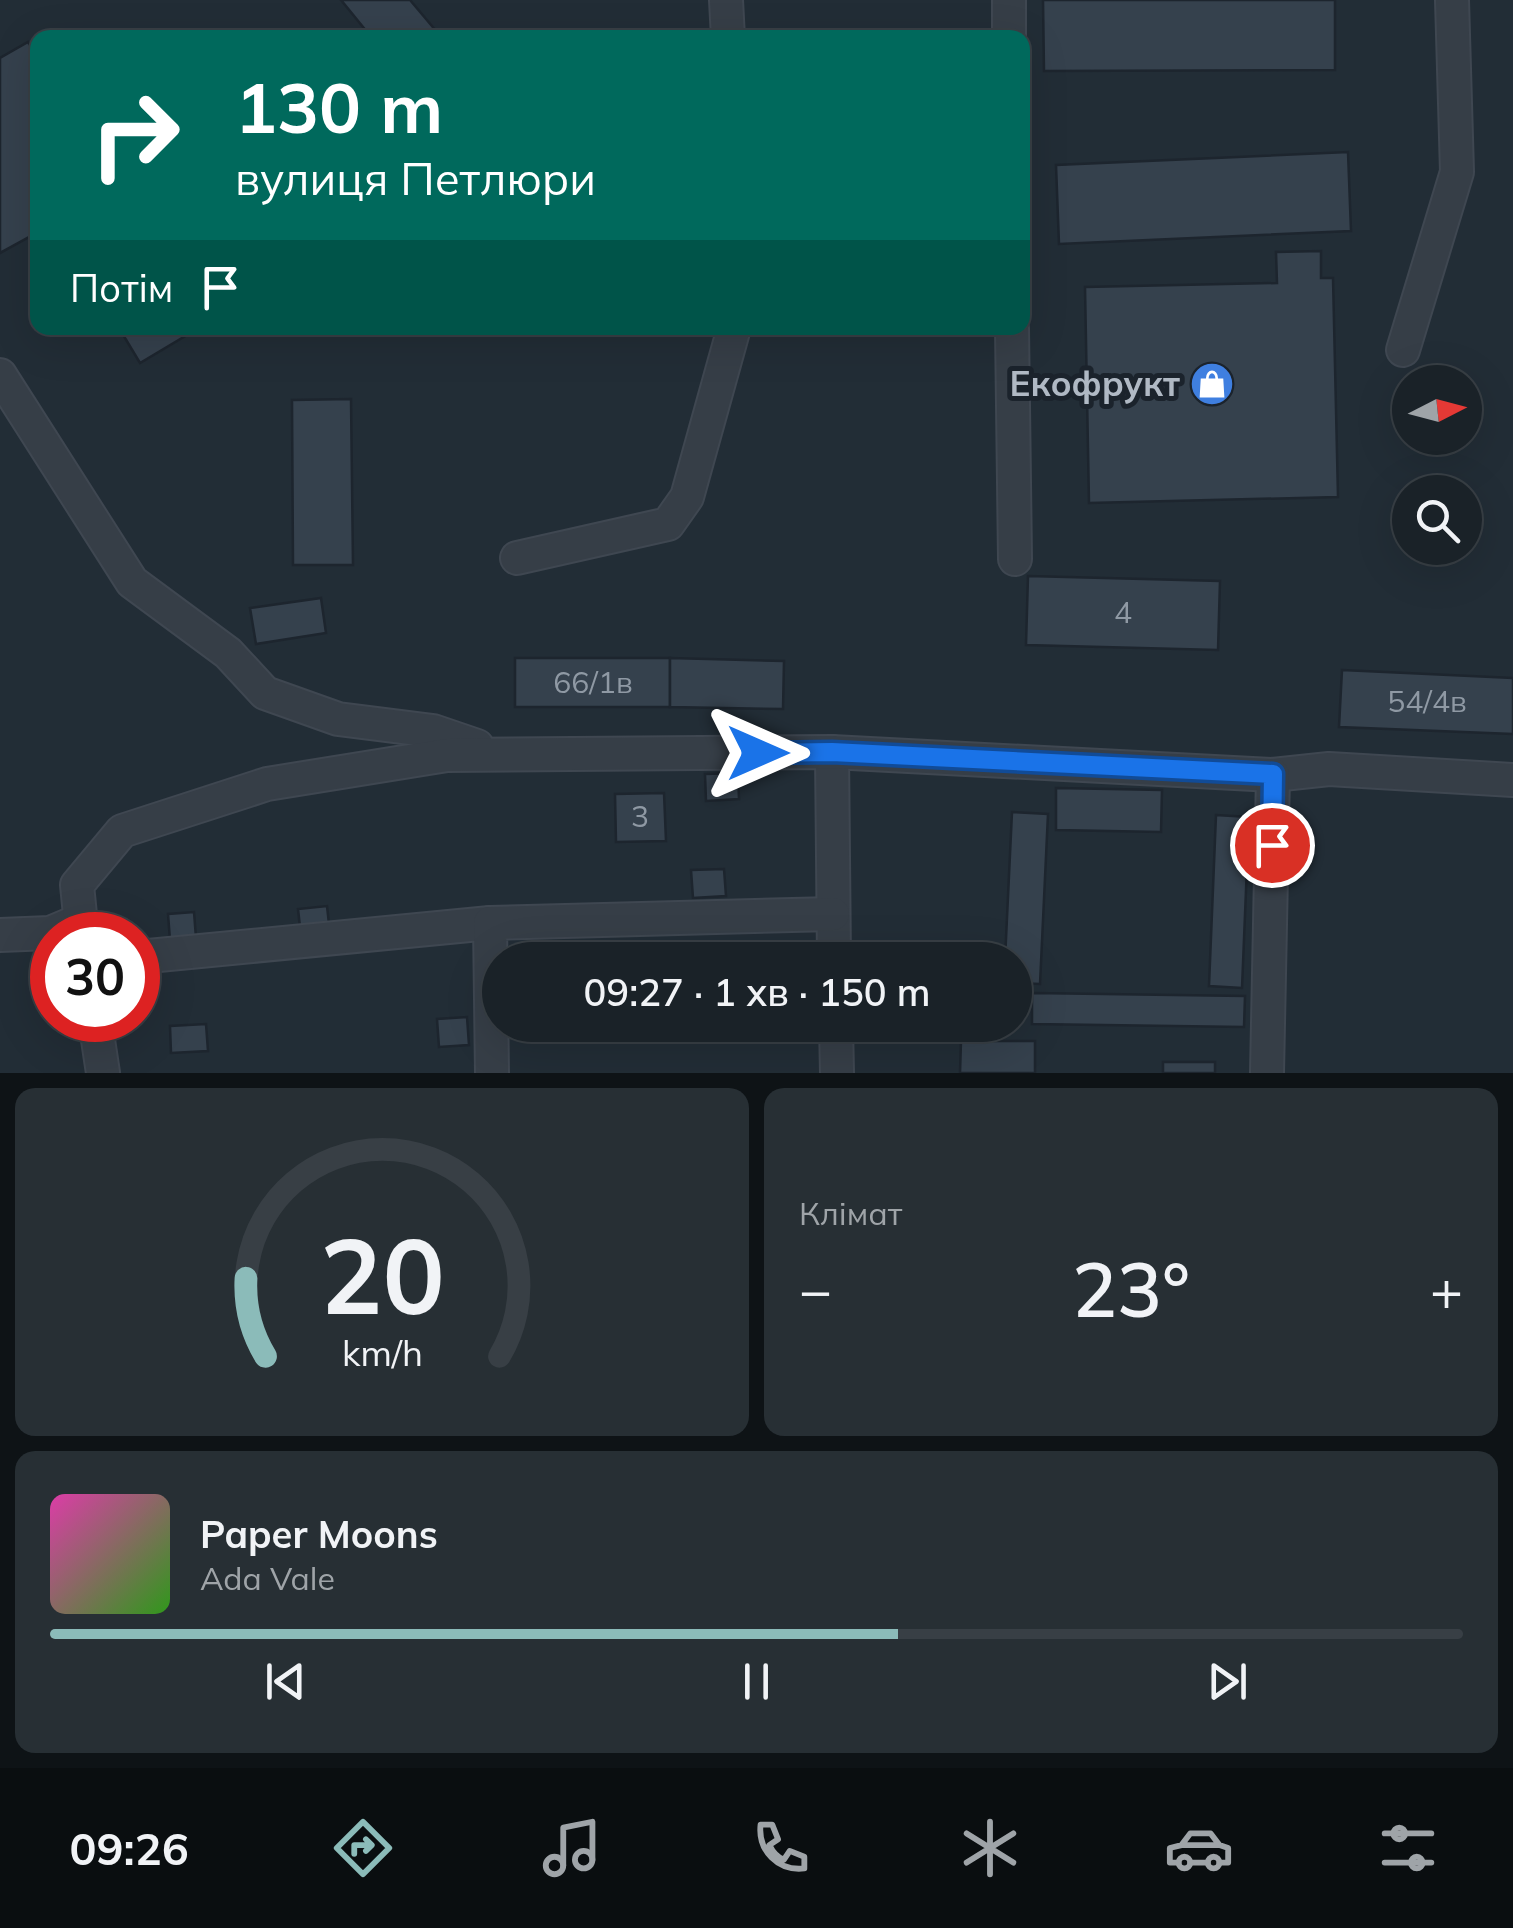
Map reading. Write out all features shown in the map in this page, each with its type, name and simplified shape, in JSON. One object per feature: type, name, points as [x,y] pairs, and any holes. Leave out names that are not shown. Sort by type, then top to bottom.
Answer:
[{"type":"street","points":[[726,0],[728,30]]},
{"type":"street","points":[[1009,0],[1009,30]]},
{"type":"street","points":[[1404,350],[1457,172],[1452,0]]},
{"type":"street","points":[[517,558],[668,524],[687,497],[732,335]]},
{"type":"street","points":[[1012,335],[1015,558]]},
{"type":"street","points":[[0,375],[132,582],[228,653],[265,692],[338,719],[433,731],[500,754]]},
{"type":"street","points":[[832,752],[834,942]]},
{"type":"street","points":[[79,912],[77,886],[122,830],[266,784],[447,754],[832,752],[1273,774],[1329,769],[1513,780]]},
{"type":"street","points":[[1267,1073],[1273,774]]},
{"type":"street","points":[[160,955],[490,923],[833,914]]},
{"type":"street","points":[[490,923],[492,1073]]},
{"type":"street","points":[[0,934],[30,933]]},
{"type":"street","points":[[98,1042],[103,1073]]},
{"type":"street","points":[[837,1042],[838,1073]]},
{"type":"building","points":[[341,0],[410,0],[435,30],[365,30]]},
{"type":"building","points":[[1043,0],[1335,0],[1335,70],[1044,71]]},
{"type":"building","points":[[28,42],[30,45],[30,236],[0,253],[0,58]]},
{"type":"building","points":[[1348,152],[1351,231],[1059,244],[1056,165]]},
{"type":"building","points":[[1321,251],[1321,278],[1333,278],[1338,497],[1089,503],[1085,287],[1277,283],[1276,252]]},
{"type":"building","points":[[123,335],[187,335],[140,363]]},
{"type":"building","points":[[351,399],[353,565],[293,565],[292,400]]},
{"type":"building","points":[[1028,576],[1220,581],[1218,650],[1026,645]]},
{"type":"building","points":[[321,598],[326,633],[256,644],[250,608]]},
{"type":"building","points":[[515,658],[670,658],[670,707],[515,707]]},
{"type":"building","points":[[670,658],[784,661],[783,709],[670,707]]},
{"type":"building","points":[[1342,670],[1513,678],[1513,734],[1339,727]]},
{"type":"building","points":[[738,773],[739,799],[706,801],[705,774]]},
{"type":"building","points":[[1056,788],[1162,790],[1161,832],[1056,830]]},
{"type":"building","points":[[664,793],[666,841],[616,842],[615,794]]},
{"type":"building","points":[[1012,812],[1048,814],[1040,984],[1032,984],[1032,942],[1006,942]]},
{"type":"building","points":[[1216,815],[1249,817],[1242,988],[1209,986]]},
{"type":"building","points":[[724,869],[726,896],[693,898],[691,870]]},
{"type":"building","points":[[327,906],[330,933],[301,936],[298,909]]},
{"type":"building","points":[[194,912],[196,938],[170,940],[168,914]]},
{"type":"building","points":[[1032,993],[1245,996],[1244,1027],[1032,1024]]},
{"type":"building","points":[[467,1017],[469,1045],[439,1047],[437,1019]]},
{"type":"building","points":[[206,1024],[208,1051],[171,1053],[170,1026]]},
{"type":"building","points":[[1035,1041],[1035,1073],[960,1073],[961,1042]]},
{"type":"building","points":[[1163,1062],[1215,1062],[1215,1073],[1163,1073]]},
{"type":"place","name":"Екофрукт","points":[[1212,384]]},
{"type":"route","points":[[758,753],[832,752],[1273,774],[1272,845]]}]
